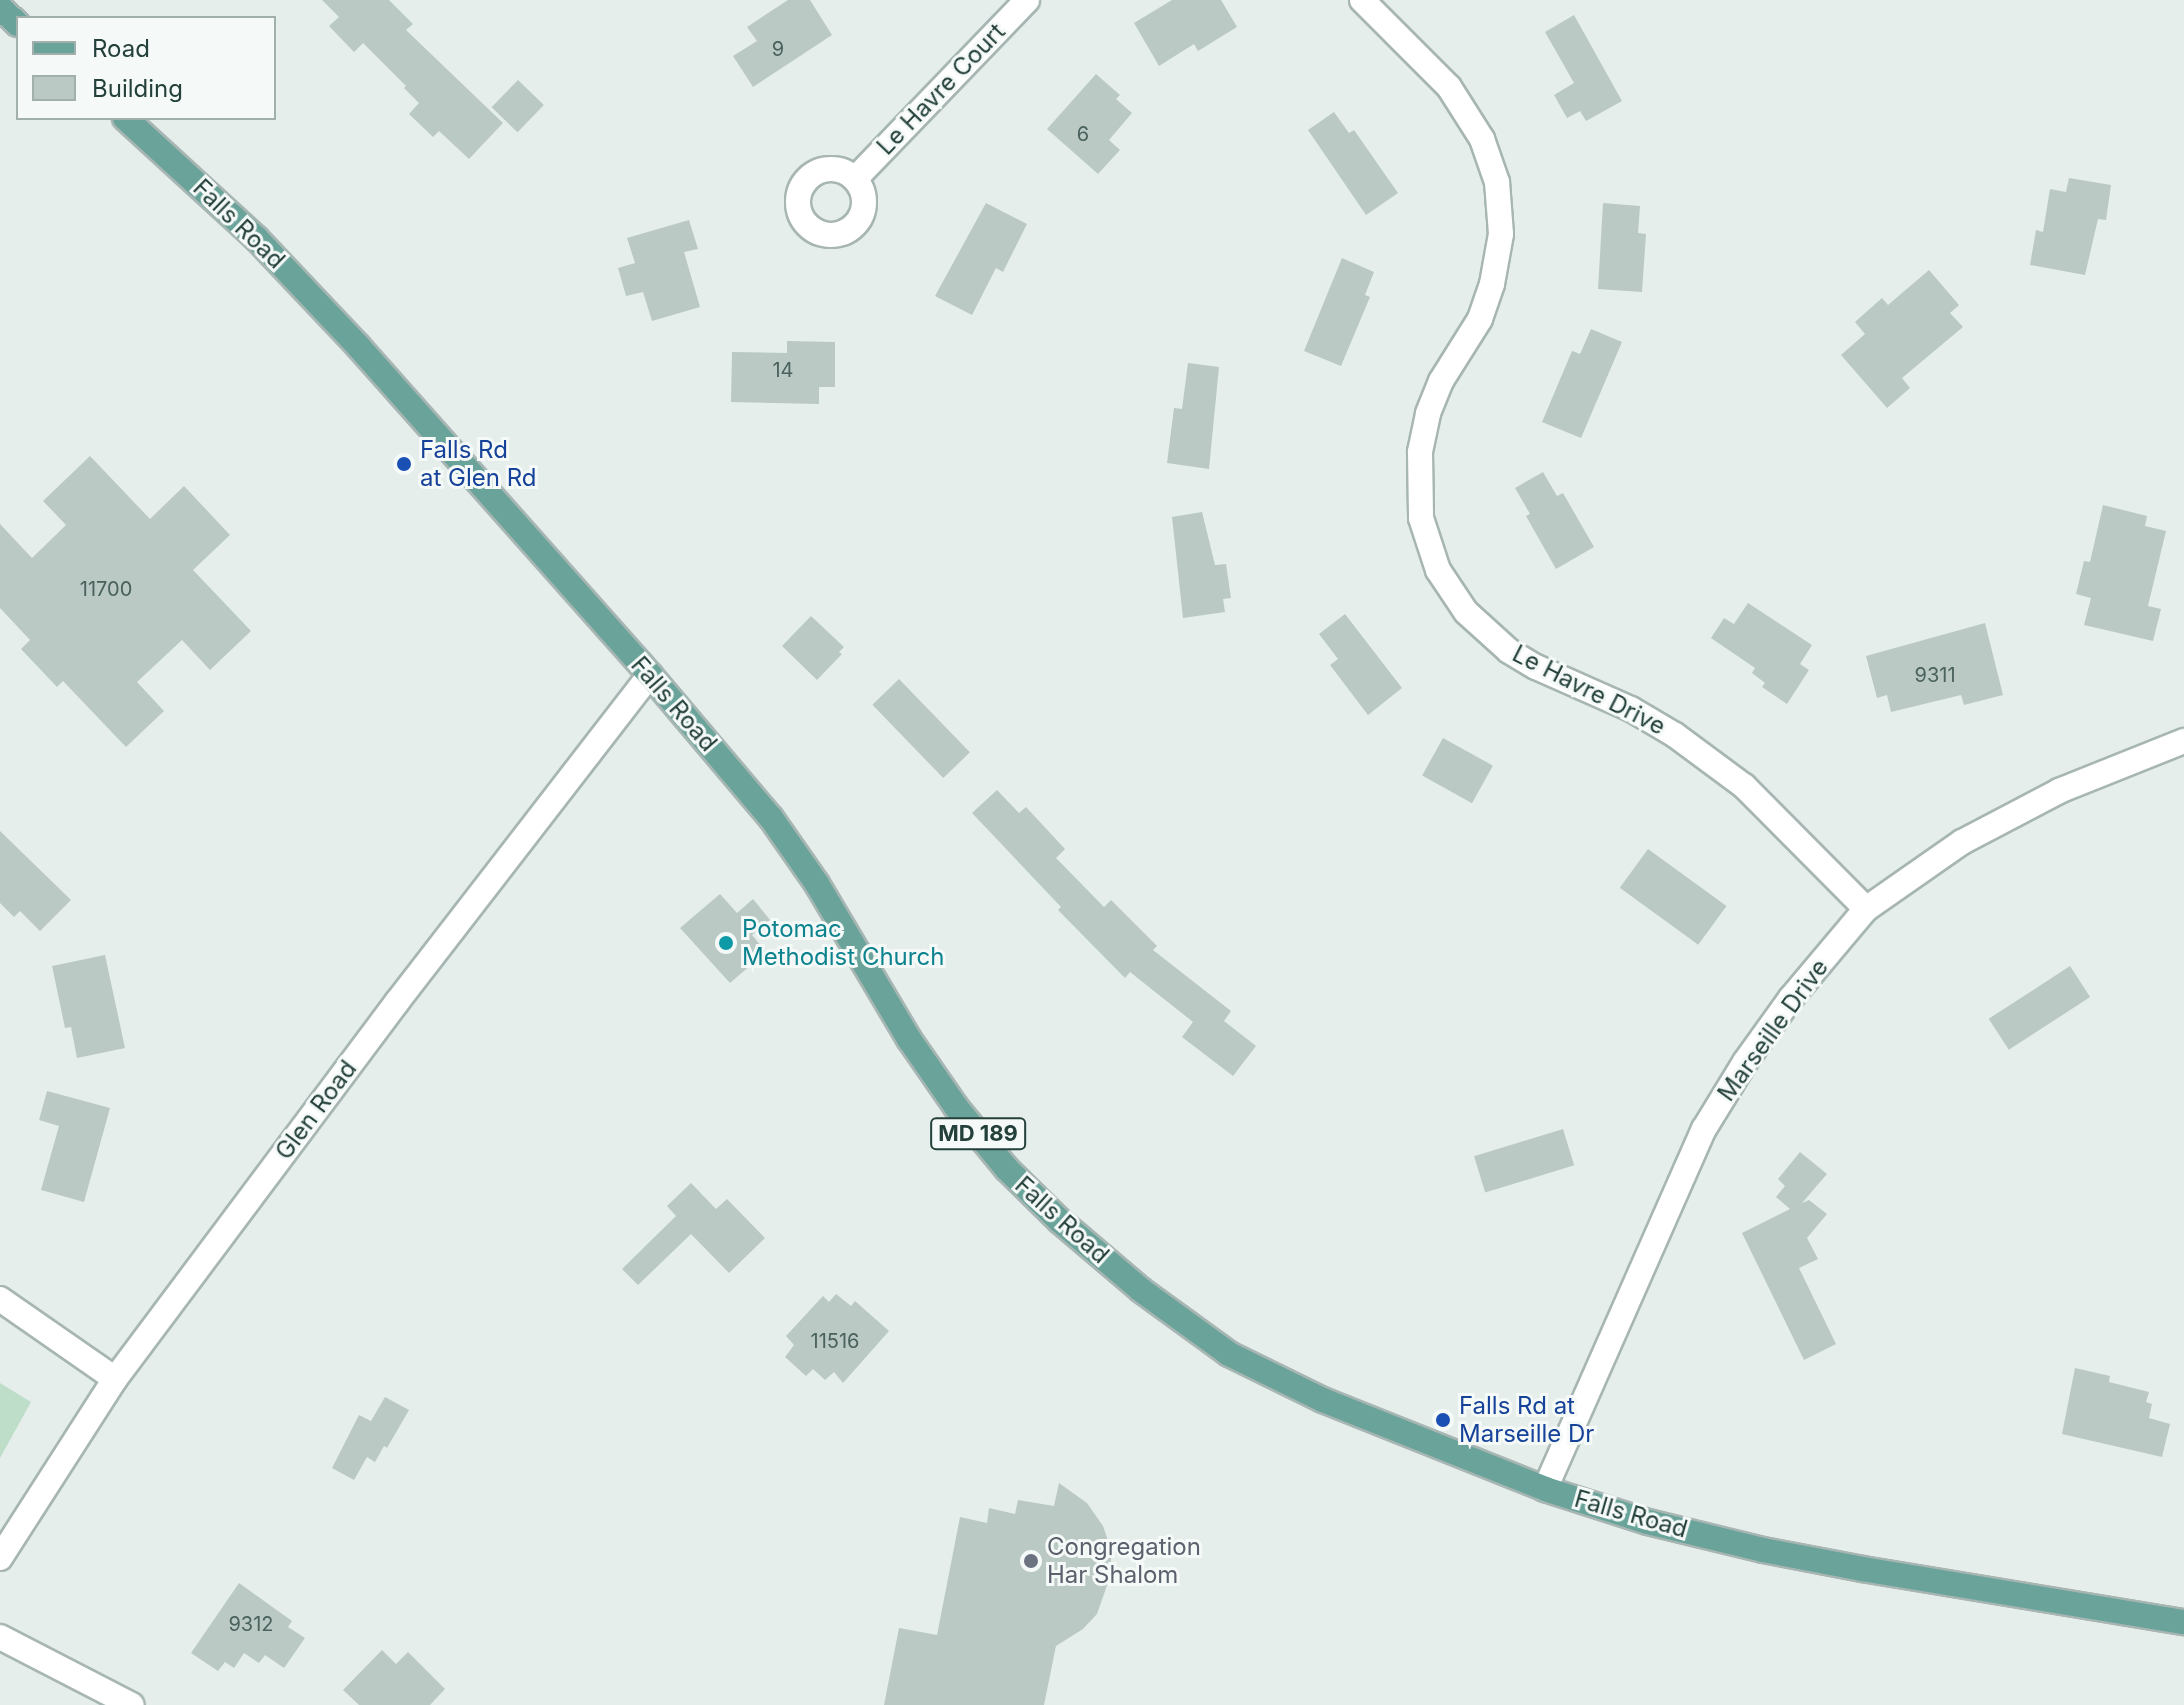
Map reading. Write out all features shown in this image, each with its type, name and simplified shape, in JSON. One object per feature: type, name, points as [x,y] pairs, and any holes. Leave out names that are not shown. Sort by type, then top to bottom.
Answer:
[{"type":"main road","points":[[0,8],[16,22]]},
{"type":"main road","name":"Falls Road","points":[[127,120],[256,238],[358,346],[650,675],[779,829],[817,884],[909,1039],[956,1107],[1007,1169],[1060,1221],[1141,1290],[1229,1354],[1323,1400],[1545,1489],[1648,1522],[1763,1550],[2184,1622]]},
{"type":"street","name":"Le Havre Court","points":[[855,179],[1027,0]]},
{"type":"street","name":"Le Havre Drive","points":[[1362,0],[1449,87],[1482,139],[1497,182],[1501,234],[1492,284],[1480,319],[1441,381],[1428,414],[1420,452],[1421,518],[1444,581],[1466,612],[1509,651],[1536,667],[1631,709],[1675,735],[1744,786],[1866,909]]},
{"type":"street","name":"Glen Road","points":[[0,1558],[115,1379],[397,1002],[650,675]]},
{"type":"street","name":"Marseille Drive","points":[[1545,1489],[1704,1129],[1745,1062],[1791,998],[1866,909],[1962,842],[2059,791],[2184,741]]},
{"type":"street","points":[[0,1299],[115,1379]]},
{"type":"street","points":[[0,1637],[132,1705]]},
{"type":"green space","points":[[0,1383],[31,1402],[0,1458]]},
{"type":"building","points":[[322,0],[389,0],[413,24],[406,30],[503,123],[469,159],[439,131],[433,137],[409,114],[419,103],[404,88],[406,86],[363,43],[354,52],[329,26],[339,17]]},
{"type":"building","points":[[788,0],[810,0],[832,35],[753,87],[733,56],[757,41],[747,27]]},
{"type":"building","points":[[1172,0],[1221,0],[1237,27],[1198,51],[1194,44],[1159,66],[1134,23]]},
{"type":"building","points":[[1574,15],[1622,101],[1586,121],[1580,111],[1567,118],[1554,95],[1574,83],[1545,32]]},
{"type":"building","points":[[1096,74],[1120,95],[1116,99],[1132,113],[1109,140],[1120,150],[1098,174],[1047,129]]},
{"type":"building","points":[[518,80],[544,105],[517,132],[492,107]]},
{"type":"building","points":[[1334,112],[1349,133],[1354,130],[1398,193],[1366,215],[1308,130]]},
{"type":"building","points":[[2069,178],[2111,185],[2106,220],[2098,219],[2085,275],[2030,265],[2036,230],[2043,232],[2050,189],[2066,192]]},
{"type":"building","points":[[986,203],[1027,224],[1003,272],[996,268],[972,315],[935,296]]},
{"type":"building","points":[[1603,203],[1640,206],[1638,233],[1646,234],[1642,292],[1598,289]]},
{"type":"building","points":[[689,220],[698,249],[684,252],[700,307],[652,321],[643,292],[626,296],[618,268],[635,263],[627,238]]},
{"type":"building","points":[[1342,258],[1374,272],[1365,295],[1370,297],[1341,366],[1304,351]]},
{"type":"building","points":[[1929,270],[1959,305],[1950,313],[1963,327],[1902,378],[1910,388],[1887,408],[1841,355],[1865,334],[1855,322],[1882,298],[1888,305]]},
{"type":"building","points":[[1591,329],[1622,342],[1581,438],[1542,422],[1572,351],[1580,354]]},
{"type":"building","points":[[787,341],[835,342],[835,387],[819,387],[819,404],[731,402],[732,352],[787,353]]},
{"type":"building","points":[[1188,363],[1219,367],[1209,469],[1167,463],[1174,408],[1182,409]]},
{"type":"building","points":[[90,456],[150,519],[184,486],[230,535],[193,570],[251,631],[210,670],[182,640],[137,682],[164,711],[126,747],[63,681],[57,687],[21,649],[30,640],[0,608],[0,524],[32,558],[66,525],[43,501]]},
{"type":"building","points":[[1543,472],[1557,496],[1563,493],[1594,547],[1556,569],[1526,516],[1530,514],[1515,488]]},
{"type":"building","points":[[2103,505],[2147,516],[2145,526],[2166,531],[2148,606],[2161,609],[2153,641],[2084,625],[2091,598],[2076,594],[2084,561],[2090,562]]},
{"type":"building","points":[[1202,512],[1215,565],[1226,564],[1231,598],[1223,599],[1225,612],[1183,618],[1172,517]]},
{"type":"building","points":[[1748,603],[1812,645],[1800,664],[1809,670],[1787,704],[1762,687],[1765,683],[1752,673],[1755,668],[1711,638],[1724,618],[1734,624]]},
{"type":"building","points":[[1345,614],[1402,688],[1368,715],[1330,665],[1338,659],[1319,634]]},
{"type":"building","points":[[811,616],[844,647],[839,652],[842,654],[817,680],[782,646]]},
{"type":"building","points":[[1985,623],[2003,695],[1964,705],[1961,695],[1891,712],[1887,695],[1877,698],[1866,656]]},
{"type":"building","points":[[899,679],[970,752],[943,778],[872,705]]},
{"type":"building","points":[[1443,738],[1493,766],[1472,803],[1422,776]]},
{"type":"building","points":[[997,790],[1019,813],[1026,807],[1065,849],[1056,858],[1104,907],[1111,900],[1157,946],[1153,950],[1231,1011],[1224,1021],[1256,1046],[1233,1076],[1182,1037],[1193,1022],[1130,972],[1125,978],[1058,910],[1061,907],[972,813]]},
{"type":"building","points":[[0,831],[71,900],[40,931],[20,911],[14,917],[0,903]]},
{"type":"building","points":[[1648,849],[1726,906],[1698,945],[1620,888]]},
{"type":"building","name":"Potomac Methodist Church","points":[[720,894],[737,913],[753,899],[770,920],[752,935],[766,952],[730,983],[680,928]]},
{"type":"building","points":[[105,955],[125,1048],[77,1058],[71,1027],[65,1028],[52,966]]},
{"type":"building","points":[[2070,966],[2090,997],[2009,1050],[1989,1019]]},
{"type":"building","points":[[47,1091],[110,1108],[84,1202],[41,1190],[59,1126],[39,1120]]},
{"type":"building","points":[[1563,1129],[1574,1165],[1485,1193],[1474,1156]]},
{"type":"building","points":[[1800,1152],[1827,1174],[1802,1203],[1809,1200],[1827,1214],[1807,1238],[1818,1259],[1799,1268],[1836,1344],[1804,1360],[1742,1233],[1790,1209],[1776,1197],[1785,1186],[1778,1179]]},
{"type":"building","points":[[691,1183],[716,1209],[727,1199],[765,1238],[729,1273],[691,1234],[638,1285],[622,1269],[676,1216],[667,1206]]},
{"type":"building","points":[[836,1294],[851,1306],[855,1301],[889,1331],[843,1383],[834,1372],[825,1380],[813,1369],[806,1376],[785,1357],[794,1345],[786,1336],[823,1296],[829,1302]]},
{"type":"building","points":[[2075,1368],[2110,1376],[2109,1382],[2149,1392],[2146,1402],[2152,1404],[2149,1418],[2170,1424],[2162,1457],[2062,1434]]},
{"type":"building","points":[[385,1397],[409,1410],[387,1448],[384,1446],[375,1462],[367,1457],[354,1480],[332,1468],[359,1415],[371,1421]]},
{"type":"building","name":"Congregation Har Shalom","points":[[1059,1483],[1087,1503],[1103,1526],[1111,1549],[1111,1574],[1097,1614],[1083,1629],[1056,1646],[1044,1705],[884,1705],[899,1628],[937,1635],[960,1517],[987,1523],[989,1508],[1015,1514],[1018,1500],[1054,1506]]},
{"type":"building","points":[[239,1583],[292,1621],[288,1627],[305,1638],[284,1668],[265,1655],[259,1663],[244,1653],[234,1668],[225,1662],[218,1671],[191,1653]]},
{"type":"building","points":[[382,1650],[396,1664],[408,1652],[445,1689],[430,1705],[359,1705],[343,1690]]},
{"type":"place","name":"Falls Rd at Glen Rd","points":[[404,464]]},
{"type":"place","name":"Potomac Methodist Church","points":[[726,943]]},
{"type":"place","name":"Falls Rd at Marseille Dr","points":[[1443,1420]]},
{"type":"place","name":"Congregation Har Shalom","points":[[1031,1561]]}]
